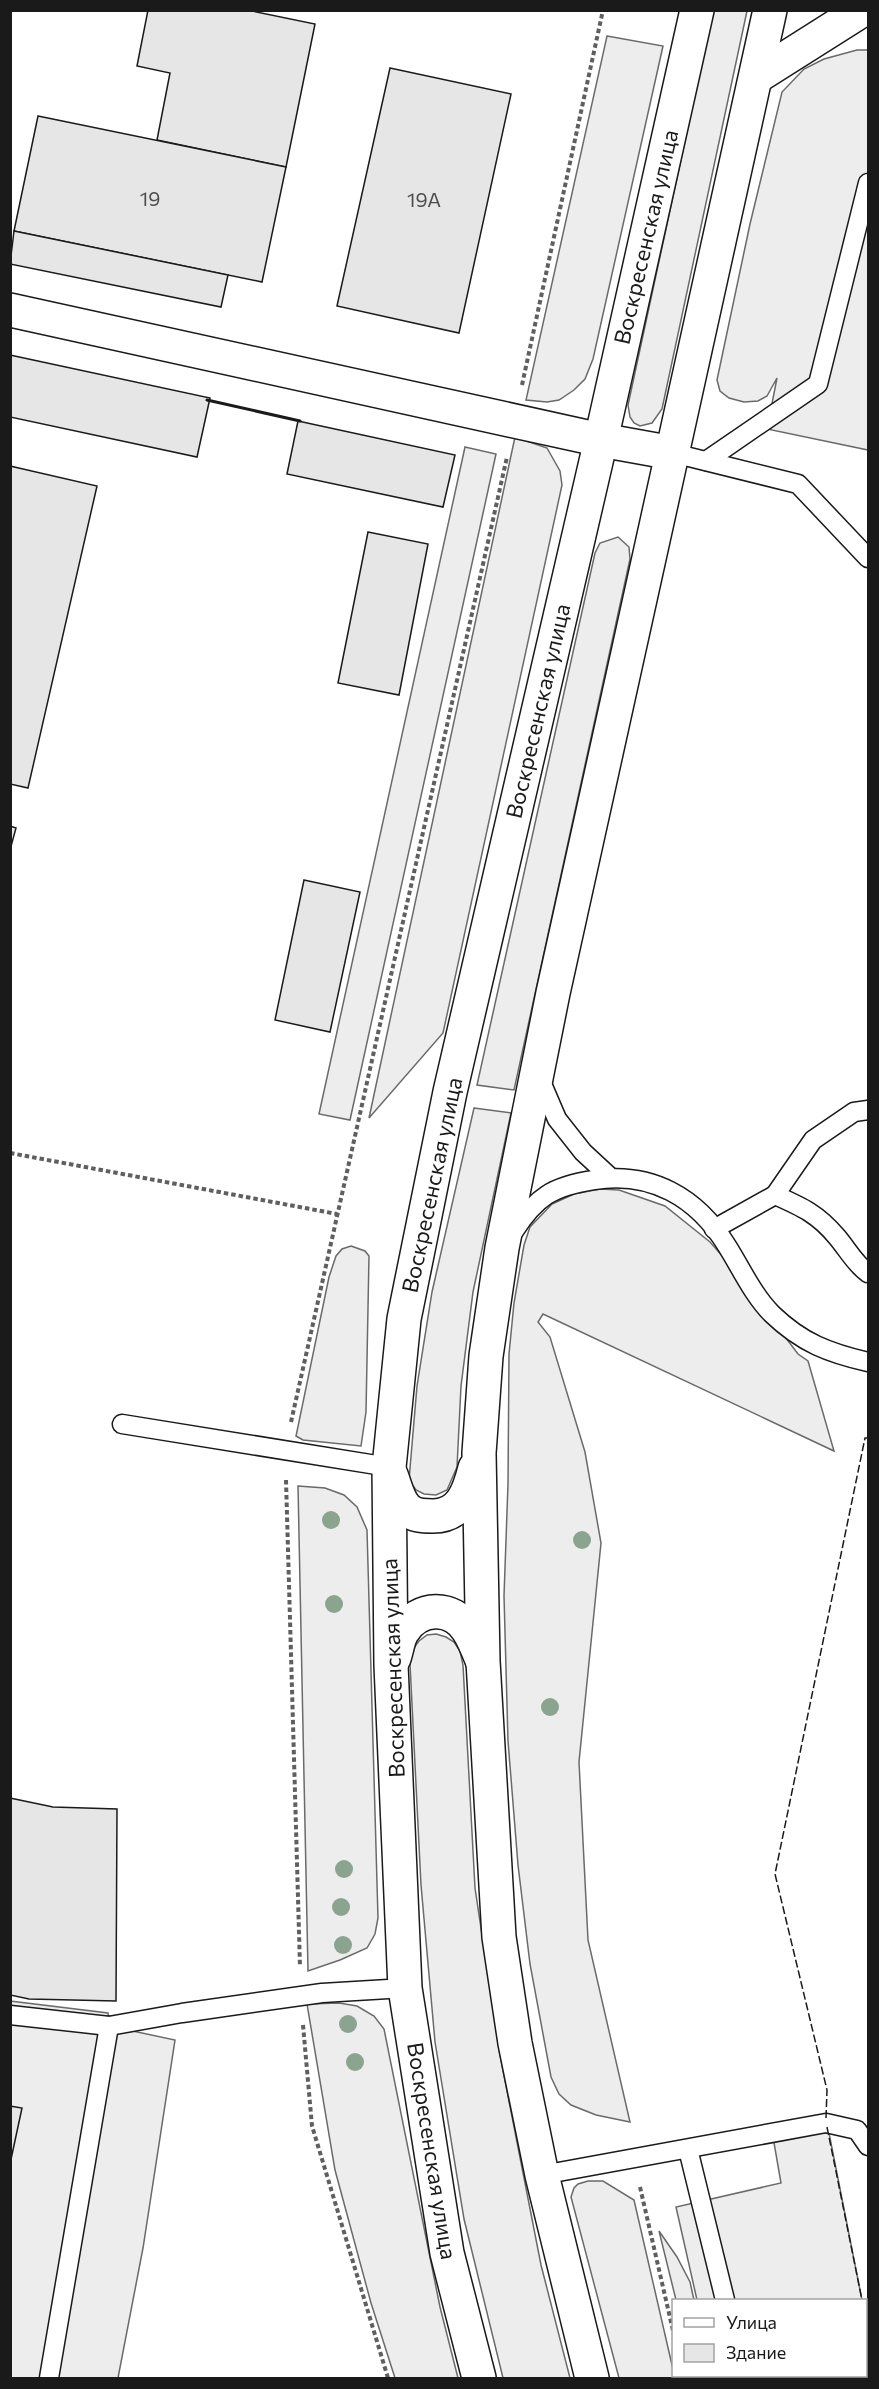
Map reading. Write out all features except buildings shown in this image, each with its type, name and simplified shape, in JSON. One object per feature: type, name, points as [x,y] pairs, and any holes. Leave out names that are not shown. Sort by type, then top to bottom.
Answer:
[{"type":"main road","name":"Воскресенская улица","points":[[479,2379],[447,2253],[405,1988],[391,1665],[389,1467],[404,1319],[450,1092],[601,440],[697,10]]},
{"type":"main road","points":[[592,2379],[542,2175],[515,2043],[499,1937],[483,1661],[480,1453],[486,1356],[502,1248],[553,993],[770,10]]},
{"type":"main road","points":[[756,77],[862,10]]},
{"type":"main road","points":[[10,310],[601,440],[672,453]]},
{"type":"main road","points":[[389,1467],[405,1508],[420,1516],[438,1516],[455,1511],[469,1492],[480,1453]]},
{"type":"main road","points":[[391,1665],[402,1632],[417,1616],[432,1610],[449,1614],[467,1628],[483,1661]]},
{"type":"lane","points":[[706,461],[818,384],[868,183]]},
{"type":"lane","points":[[672,453],[798,484],[868,558]]},
{"type":"lane","points":[[537,1072],[556,1119],[583,1152],[610,1177]]},
{"type":"lane","points":[[714,1229],[775,1195],[813,1140],[854,1113],[868,1110]]},
{"type":"lane","points":[[502,1248],[528,1209],[548,1192],[568,1183],[610,1177],[650,1181],[694,1205],[714,1229],[771,1313],[812,1345],[868,1362]]},
{"type":"lane","points":[[775,1195],[810,1211],[836,1235],[860,1267],[868,1273]]},
{"type":"lane","points":[[122,1424],[389,1467]]},
{"type":"lane","points":[[10,2015],[109,2026],[301,1996],[405,1988]]},
{"type":"lane","points":[[48,2379],[109,2026]]},
{"type":"lane","points":[[542,2175],[826,2123],[857,2130],[868,2146]]},
{"type":"lane","points":[[688,2149],[725,2299]]},
{"type":"path","points":[[388,2379],[312,2126],[301,1996],[285,1450],[515,421],[603,10]]},
{"type":"path","points":[[10,1153],[337,1214]]},
{"type":"path","points":[[633,2158],[672,2326]]},
{"type":"shaded area","points":[[713,11],[747,11],[662,409],[652,423],[640,426],[630,417],[628,405]]},
{"type":"shaded area","points":[[607,36],[663,46],[593,359],[585,379],[559,400],[547,402],[526,400]]},
{"type":"shaded area","points":[[857,50],[868,50],[868,450],[767,429],[777,378],[767,396],[758,401],[744,402],[729,398],[720,391],[717,380],[750,224],[782,92],[804,69],[824,59]]},
{"type":"shaded area","points":[[515,437],[547,448],[560,471],[562,485],[443,1033],[369,1118]]},
{"type":"shaded area","points":[[465,447],[496,454],[350,1120],[319,1114]]},
{"type":"shaded area","points":[[618,537],[629,547],[630,559],[514,1090],[477,1085],[595,553],[600,543]]},
{"type":"shaded area","points":[[474,1108],[511,1113],[473,1292],[461,1386],[457,1467],[447,1490],[436,1495],[424,1494],[416,1490],[409,1480],[417,1386],[432,1292]]},
{"type":"shaded area","points":[[600,1189],[619,1190],[665,1206],[710,1242],[732,1267],[798,1354],[808,1361],[834,1451],[543,1314],[538,1322],[550,1337],[585,1452],[601,1543],[579,1762],[588,1940],[630,2122],[596,2115],[571,2105],[559,2094],[551,2077],[530,1964],[518,1865],[508,1741],[504,1596],[509,1354],[514,1303],[524,1245],[530,1227],[552,1204],[574,1194]]},
{"type":"shaded area","points":[[351,1246],[365,1251],[369,1256],[366,1412],[361,1446],[303,1440],[296,1436],[329,1277],[336,1256],[342,1249]]},
{"type":"shaded area","points":[[298,1486],[325,1488],[344,1495],[357,1507],[367,1530],[378,1918],[375,1934],[367,1948],[308,1971]]},
{"type":"shaded area","points":[[436,1634],[454,1642],[460,1651],[463,1665],[475,1888],[500,2055],[541,2265],[570,2378],[503,2378],[464,2219],[435,2042],[421,1885],[410,1664],[413,1649],[419,1641],[427,1635]]},
{"type":"shaded area","points":[[10,2001],[108,2013],[109,2026],[175,2040],[143,2248],[118,2378],[11,2378]]},
{"type":"shaded area","points":[[339,2003],[357,2006],[374,2016],[384,2029],[440,2307],[458,2378],[395,2378],[371,2303],[335,2170],[307,2004]]},
{"type":"shaded area","points":[[829,2133],[862,2299],[697,2299],[676,2207],[781,2183],[773,2137],[781,2134]]},
{"type":"shaded area","points":[[603,2181],[634,2200],[672,2365],[672,2377],[675,2378],[619,2378],[571,2197],[578,2184]]},
{"type":"shaded area","points":[[659,2231],[677,2257],[690,2282],[694,2299],[676,2299]]},
{"type":"shaded area","points":[[867,2328],[868,2378],[715,2378],[867,2377]]},
{"type":"fence","points":[[826,2118],[827,2090],[775,1874],[865,1438],[868,1438]]},
{"type":"fence","points":[[827,2127],[862,2299]]},
{"type":"fence","points":[[867,2328],[868,2336]]},
{"type":"wall","points":[[207,400],[300,421]]}]
